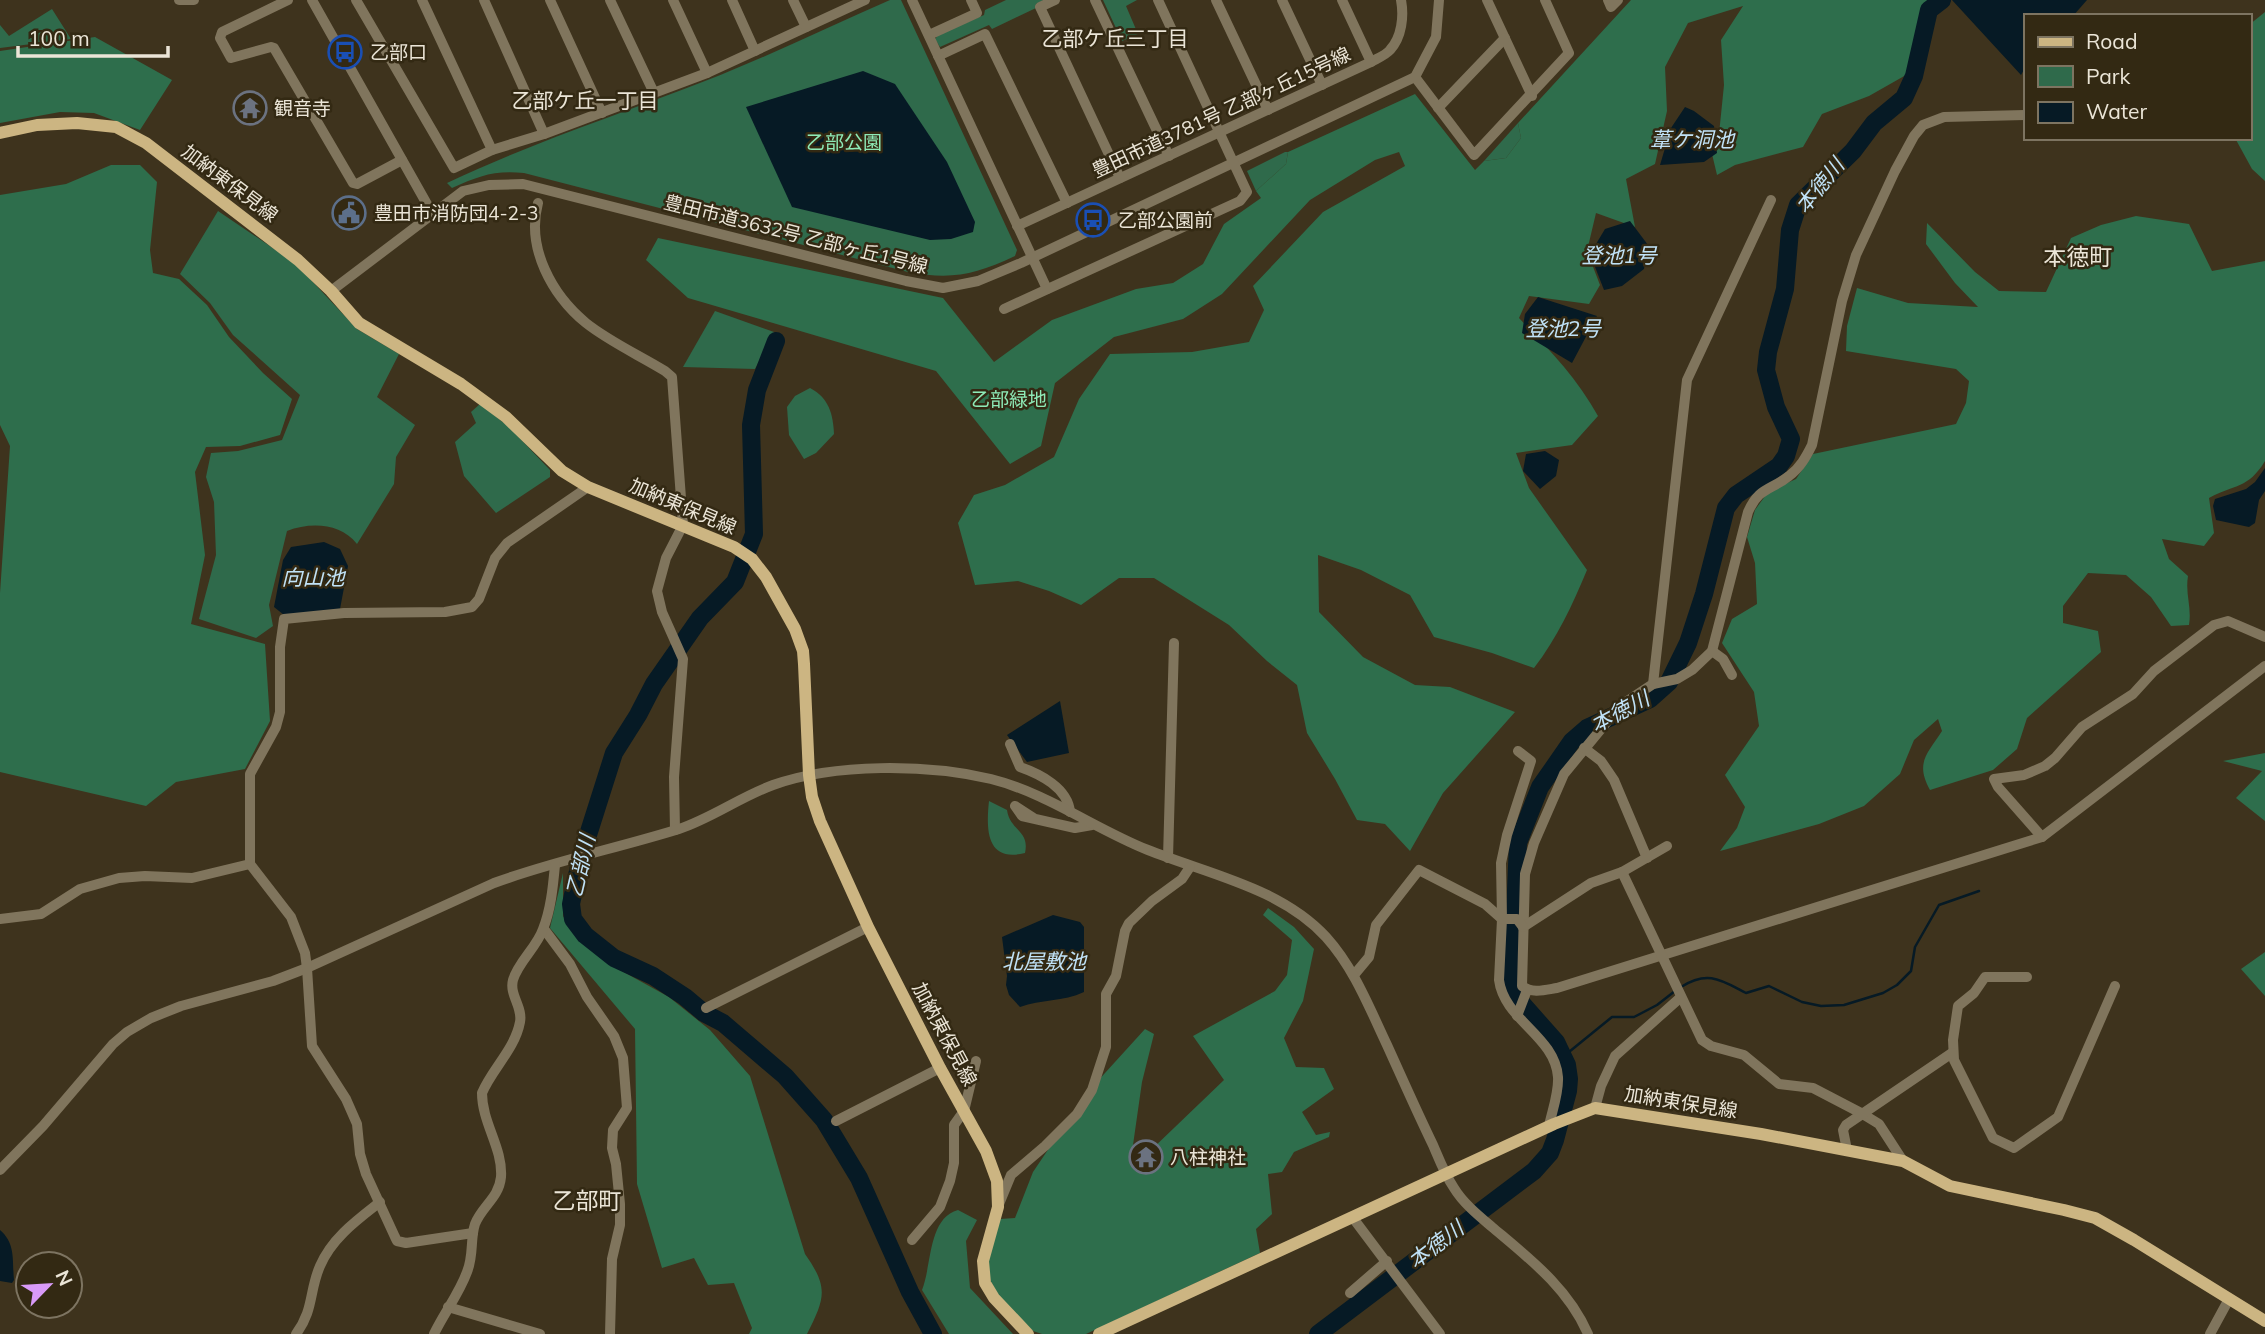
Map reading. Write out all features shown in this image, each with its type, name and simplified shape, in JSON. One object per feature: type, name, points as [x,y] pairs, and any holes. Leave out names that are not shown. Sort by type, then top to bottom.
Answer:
[{"type":"main road","name":"加納東保見線","points":[[0,133],[37,125],[77,122],[116,127],[146,143],[298,260],[331,291],[359,323],[461,384],[506,418],[562,471],[588,487],[683,525],[752,559],[783,605],[803,650],[809,775],[812,797],[820,821],[868,927],[986,1151],[997,1181],[998,1207],[983,1261],[985,1283],[994,1298],[1028,1334]]},
{"type":"main road","name":"加納東保見線","points":[[1100,1334],[1555,1123],[1595,1108],[1903,1161],[1951,1186],[2095,1218],[2265,1321]]},
{"type":"street","points":[[179,0],[194,0]]},
{"type":"street","points":[[288,0],[222,32],[220,38],[231,58],[274,48],[353,183],[358,184],[402,160]]},
{"type":"street","points":[[312,0],[432,213]]},
{"type":"street","points":[[356,0],[454,167],[492,150],[544,134],[707,73],[857,2]]},
{"type":"street","points":[[422,0],[492,150]]},
{"type":"street","points":[[484,0],[544,134]]},
{"type":"street","points":[[550,0],[602,113]]},
{"type":"street","points":[[610,0],[654,93]]},
{"type":"street","points":[[673,0],[707,73]]},
{"type":"street","points":[[732,0],[755,51]]},
{"type":"street","points":[[793,0],[806,27]]},
{"type":"street","points":[[912,0],[1047,289]]},
{"type":"street","points":[[929,36],[977,13],[971,0]]},
{"type":"street","points":[[1055,0],[1040,7],[1120,178]]},
{"type":"street","points":[[1095,0],[1169,156]]},
{"type":"street","points":[[1004,309],[1240,201],[1247,192],[1158,0]]},
{"type":"street","points":[[1216,0],[1268,110]]},
{"type":"street","points":[[1282,0],[1322,85]]},
{"type":"street","points":[[1342,0],[1370,62]]},
{"type":"street","name":"豊田市道3781号 乙部ヶ丘15号線","points":[[1017,226],[1390,51],[1400,32],[1403,11],[1401,0]]},
{"type":"street","points":[[1439,0],[1436,37],[1415,76],[1474,155],[1532,96],[1569,53],[1545,0]]},
{"type":"street","points":[[1487,0],[1532,96]]},
{"type":"street","points":[[1608,0],[1611,7],[1618,0]]},
{"type":"street","points":[[938,56],[985,34],[1067,203]]},
{"type":"street","points":[[1438,108],[1504,38]]},
{"type":"street","name":"豊田市道3632号 乙部ヶ丘1号線","points":[[331,291],[463,191],[489,185],[523,184],[943,288],[978,281],[1031,258],[1415,76]]},
{"type":"street","points":[[2024,115],[1944,117],[1923,125],[1914,136],[1856,255],[1842,301],[1812,445],[1801,464],[1787,478],[1761,491],[1754,499],[1748,512],[1712,651],[1692,670],[1677,679],[1658,683],[1620,706],[1564,774],[1534,843],[1525,874],[1520,923],[1522,986],[1527,990],[1541,991],[1557,988],[2042,837],[2265,666]]},
{"type":"street","points":[[1658,683],[1687,380],[1771,200]]},
{"type":"street","points":[[538,203],[534,230],[539,257],[555,288],[584,322],[672,377],[683,525],[666,558],[657,592],[662,612],[683,659],[674,777],[675,830]]},
{"type":"street","points":[[473,1233],[401,1243],[395,1237],[363,1164],[357,1124],[346,1099],[312,1046],[305,953],[291,917],[250,864],[250,774],[276,727],[281,712],[280,646],[284,619],[344,612],[444,612],[472,607],[479,599],[495,558],[507,543],[588,487]]},
{"type":"street","points":[[2042,837],[1994,779],[2024,775],[2045,766],[2082,727],[2133,694],[2154,670],[2214,625],[2228,621],[2265,637]]},
{"type":"street","points":[[1168,858],[1174,643]]},
{"type":"street","points":[[1712,651],[1723,659],[1732,675]]},
{"type":"street","points":[[1010,744],[1020,767],[1038,774],[1067,797],[1070,812]]},
{"type":"street","points":[[1586,746],[1614,780],[1647,858]]},
{"type":"street","points":[[1518,751],[1531,761],[1507,835],[1501,863],[1500,991],[1517,1016],[1537,1036],[1555,1064],[1558,1077],[1555,1123]]},
{"type":"street","points":[[0,1170],[113,1044],[127,1031],[150,1018],[181,1006],[273,981],[494,883],[524,872],[675,830],[772,786],[809,775],[915,768],[995,780],[1168,858],[1265,893],[1285,903],[1327,939],[1354,975],[1454,1189],[1563,1292],[1580,1316],[1588,1334]]},
{"type":"street","points":[[1035,819],[1075,828],[1092,825]]},
{"type":"street","points":[[1354,975],[1369,957],[1376,925],[1419,870],[1485,904],[1502,919],[1520,923],[1591,883],[1622,872],[1667,846]]},
{"type":"street","points":[[0,919],[41,914],[80,889],[119,878],[192,878],[250,864]]},
{"type":"street","points":[[434,1334],[467,1273],[473,1252],[473,1233],[478,1219],[497,1193],[501,1178],[498,1150],[486,1121],[482,1093],[503,1061],[520,1023],[520,1011],[513,994],[513,980],[544,929],[553,892],[555,865]]},
{"type":"street","points":[[998,1207],[1012,1175],[1077,1114],[1091,1090],[1106,1047],[1106,994],[1116,976],[1129,923],[1152,901],[1182,879],[1190,867]]},
{"type":"street","points":[[1622,872],[1702,1040],[1744,1055],[1779,1084],[1813,1088],[1880,1124],[1903,1161]]},
{"type":"street","points":[[706,1008],[868,927]]},
{"type":"street","points":[[544,929],[570,964],[587,997],[614,1036],[623,1058],[627,1108],[613,1130],[611,1148],[616,1164],[620,1225],[612,1259],[610,1334]]},
{"type":"street","points":[[2027,977],[1985,977],[1974,993],[1958,1006],[1952,1053],[1993,1138],[2014,1148],[2058,1117],[2115,986]]},
{"type":"street","points":[[1517,1016],[1527,990]]},
{"type":"street","points":[[1595,1108],[1601,1086],[1615,1056],[1681,997]]},
{"type":"street","points":[[1847,1150],[1843,1130],[1846,1125],[1952,1053]]},
{"type":"street","points":[[912,1240],[940,1207],[954,1163],[954,1125],[964,1111],[976,1061]]},
{"type":"street","points":[[836,1121],[940,1068]]},
{"type":"street","points":[[296,1334],[306,1321],[320,1266],[343,1231],[380,1202]]},
{"type":"street","points":[[1353,1218],[1440,1334]]},
{"type":"street","points":[[1350,1293],[1387,1261]]},
{"type":"street","points":[[2210,1334],[2229,1299]]},
{"type":"street","points":[[448,1307],[540,1334]]},
{"type":"green space","name":"乙部公園","points":[[890,0],[901,0],[1017,250],[1015,256],[975,272],[938,276],[908,272],[524,173],[487,175],[452,188],[447,183],[543,142],[728,72]]},
{"type":"green space","points":[[1006,0],[1044,0],[1036,4],[1036,8],[992,29],[989,25],[940,47],[935,39],[938,35],[984,15],[985,10]]},
{"type":"green space","points":[[1103,0],[1137,0],[1126,6],[1138,34],[1122,41]]},
{"type":"green space","name":"乙部緑地","points":[[1631,0],[1929,0],[1922,7],[1906,75],[1869,96],[1822,114],[1803,147],[1735,165],[1717,175],[1712,154],[1719,134],[1724,85],[1721,40],[1743,6],[1688,23],[1665,67],[1667,111],[1655,164],[1626,179],[1635,227],[1596,213],[1587,251],[1600,285],[1589,304],[1529,296],[1519,318],[1572,376],[1598,416],[1572,445],[1516,453],[1529,488],[1587,570],[1564,621],[1534,668],[1434,637],[1410,595],[1361,570],[1318,555],[1319,612],[1363,657],[1415,685],[1450,687],[1515,712],[1443,793],[1410,851],[1385,824],[1357,820],[1307,733],[1297,685],[1229,625],[1154,578],[1119,578],[1081,605],[1018,581],[975,585],[958,523],[974,495],[1005,485],[1054,457],[1079,399],[1110,354],[1192,352],[1249,342],[1264,310],[1253,286],[1323,212],[1405,166],[1399,152],[1375,160],[1310,200],[1222,294],[1183,319],[1114,337],[1055,383],[1041,446],[1010,464],[936,371],[688,298],[646,260],[658,238],[943,298],[994,362],[1052,320],[1136,289],[1173,283],[1203,264],[1224,224],[1261,198],[1256,191],[1286,164],[1288,152],[1415,94],[1475,170],[1484,161],[1506,158],[1521,138],[1518,123]]},
{"type":"green space","points":[[52,9],[71,39],[0,48],[0,25],[9,36]]},
{"type":"green space","points":[[2265,12],[2265,181],[2252,169],[2236,140],[2251,140],[2251,23]]},
{"type":"green space","points":[[95,37],[172,80],[140,130],[94,113],[60,112],[0,123],[0,51]]},
{"type":"green space","points":[[1518,123],[1521,138],[1506,158],[1484,161]]},
{"type":"green space","points":[[1288,152],[1286,164],[1256,191],[1247,171]]},
{"type":"green space","points":[[111,165],[140,165],[157,182],[150,250],[153,273],[179,279],[207,305],[229,337],[292,399],[280,435],[240,446],[206,447],[195,472],[205,555],[191,624],[265,644],[270,721],[245,769],[176,782],[146,806],[0,772],[0,593],[10,446],[0,425],[0,195],[66,184]]},
{"type":"green space","points":[[218,211],[295,263],[357,329],[399,354],[377,397],[415,425],[396,457],[394,484],[357,544],[342,532],[325,526],[306,526],[287,531],[269,605],[273,626],[256,638],[199,619],[216,555],[214,502],[206,477],[211,453],[238,451],[282,440],[300,395],[233,335],[210,303],[180,274]]},
{"type":"green space","points":[[2136,216],[2189,224],[2212,271],[2265,261],[2265,461],[2247,481],[2209,498],[2214,533],[2204,546],[2162,539],[2169,559],[2188,576],[2189,625],[2171,626],[2151,597],[2126,575],[2088,573],[2063,606],[2063,623],[2098,631],[2101,652],[2027,718],[2017,749],[1993,770],[1930,790],[1923,766],[1942,731],[1938,719],[1914,740],[1900,774],[1864,806],[1819,824],[1720,851],[1737,828],[1745,807],[1725,775],[1759,726],[1754,692],[1722,643],[1732,619],[1757,604],[1755,563],[1747,537],[1755,510],[1768,492],[1796,479],[1813,454],[1956,424],[1966,403],[1969,381],[1956,369],[1846,351],[1847,326],[1857,288],[1908,303],[1978,307],[1955,283],[1926,244],[1927,223],[1975,272],[1999,291],[2046,292],[2071,238],[2101,225]]},
{"type":"green space","points":[[715,311],[774,332],[755,369],[683,367]]},
{"type":"green space","points":[[810,388],[822,397],[829,407],[834,434],[816,453],[804,459],[789,435],[787,407],[795,396]]},
{"type":"green space","points":[[480,404],[509,427],[550,470],[550,477],[496,513],[464,476],[455,442],[476,423],[471,412]]},
{"type":"green space","points":[[2265,753],[2265,821],[2236,798],[2262,771],[2223,761]]},
{"type":"green space","points":[[989,801],[1007,810],[1025,840],[1025,853],[1002,853],[991,841]]},
{"type":"green space","points":[[563,873],[563,916],[574,934],[620,970],[669,997],[710,1030],[750,1076],[805,1254],[821,1285],[821,1302],[807,1334],[749,1334],[752,1328],[734,1283],[708,1285],[694,1258],[662,1268],[637,1184],[635,1029],[550,928]]},
{"type":"green space","points":[[1268,908],[1294,927],[1314,949],[1303,1001],[1284,1038],[1296,1067],[1324,1068],[1334,1089],[1302,1112],[1316,1135],[1330,1132],[1329,1137],[1294,1152],[1282,1172],[1268,1174],[1272,1214],[1256,1229],[1260,1253],[1086,1334],[1042,1334],[1033,1331],[1000,1298],[990,1280],[988,1263],[1000,1219],[1015,1218],[1033,1172],[1066,1123],[1095,1084],[1145,1029],[1154,1034],[1142,1082],[1133,1145],[1150,1151],[1224,1080],[1193,1036],[1275,991],[1287,975],[1292,940],[1263,915]]},
{"type":"green space","points":[[2265,952],[2265,996],[2241,969]]},
{"type":"green space","points":[[958,1210],[977,1220],[966,1241],[970,1288],[1013,1334],[949,1334],[922,1290],[936,1232],[948,1215]]},
{"type":"water","points":[[1952,0],[2087,0],[2075,14],[2024,14],[2024,70],[2021,75]]},
{"type":"water","points":[[863,71],[895,84],[947,162],[975,222],[973,232],[951,239],[930,240],[792,207],[746,107]]},
{"type":"water","name":"葦ケ洞池","points":[[1685,107],[1714,126],[1717,153],[1704,162],[1660,165],[1671,128]]},
{"type":"water","name":"登池1号","points":[[1630,221],[1648,245],[1644,269],[1622,286],[1604,290],[1590,254],[1605,229]]},
{"type":"water","name":"登池2号","points":[[1538,297],[1597,316],[1572,363],[1522,333],[1525,314]]},
{"type":"water","points":[[1545,451],[1559,460],[1556,476],[1540,489],[1523,471],[1526,454]]},
{"type":"water","points":[[2265,468],[2265,491],[2259,500],[2255,523],[2249,527],[2216,520],[2213,506],[2215,499],[2246,489]]},
{"type":"water","name":"向山池","points":[[324,542],[340,549],[348,566],[340,609],[284,615],[274,607],[283,560],[291,547]]},
{"type":"water","points":[[1060,701],[1069,753],[1027,762],[1007,735]]},
{"type":"water","name":"北屋敷池","points":[[1053,915],[1080,922],[1084,927],[1084,992],[1020,1007],[1009,995],[1006,985],[1002,937]]},
{"type":"water","points":[[0,1230],[11,1247],[14,1280],[12,1283],[0,1281]]},
{"type":"waterway","name":"本徳川","points":[[1318,1334],[1534,1171],[1550,1153],[1569,1079],[1567,1065],[1556,1042],[1517,998],[1512,985],[1518,843],[1540,787],[1572,741],[1587,728],[1650,699],[1669,682],[1688,643],[1704,594],[1726,508],[1736,495],[1779,466],[1786,456],[1791,439],[1776,407],[1766,370],[1768,352],[1785,289],[1790,230],[1798,205],[1853,151],[1874,123],[1904,98],[1914,76],[1929,10],[1942,0]]},
{"type":"waterway","name":"乙部川","points":[[776,341],[757,390],[751,425],[754,534],[735,582],[700,618],[654,684],[614,753],[581,857],[571,904],[573,919],[585,935],[614,958],[653,976],[704,1013],[723,1023],[785,1076],[824,1120],[859,1178],[910,1292],[933,1334]]},
{"type":"waterway","points":[[1681,987],[1707,978],[1722,981],[1746,993],[1769,986],[1802,1002],[1821,1006],[1844,1005],[1883,993],[1897,985],[1911,971],[1915,947],[1939,905],[1979,891]]},
{"type":"waterway","points":[[1564,1056],[1612,1017],[1634,1017],[1657,1005],[1675,991]]},
{"type":"place","name":"乙部口","points":[[345,52]]},
{"type":"place","name":"観音寺","points":[[250,108]]},
{"type":"place","name":"豊田市消防団4-2-3","points":[[349,213]]},
{"type":"place","name":"乙部公園前","points":[[1093,220]]},
{"type":"place","name":"八柱神社","points":[[1146,1157]]},
{"type":"district","name":"乙部ケ丘三丁目","points":[[1115,39]]},
{"type":"district","name":"乙部ケ丘一丁目","points":[[585,101]]},
{"type":"district","name":"本徳町","points":[[2078,257]]},
{"type":"district","name":"乙部町","points":[[587,1201]]}]
